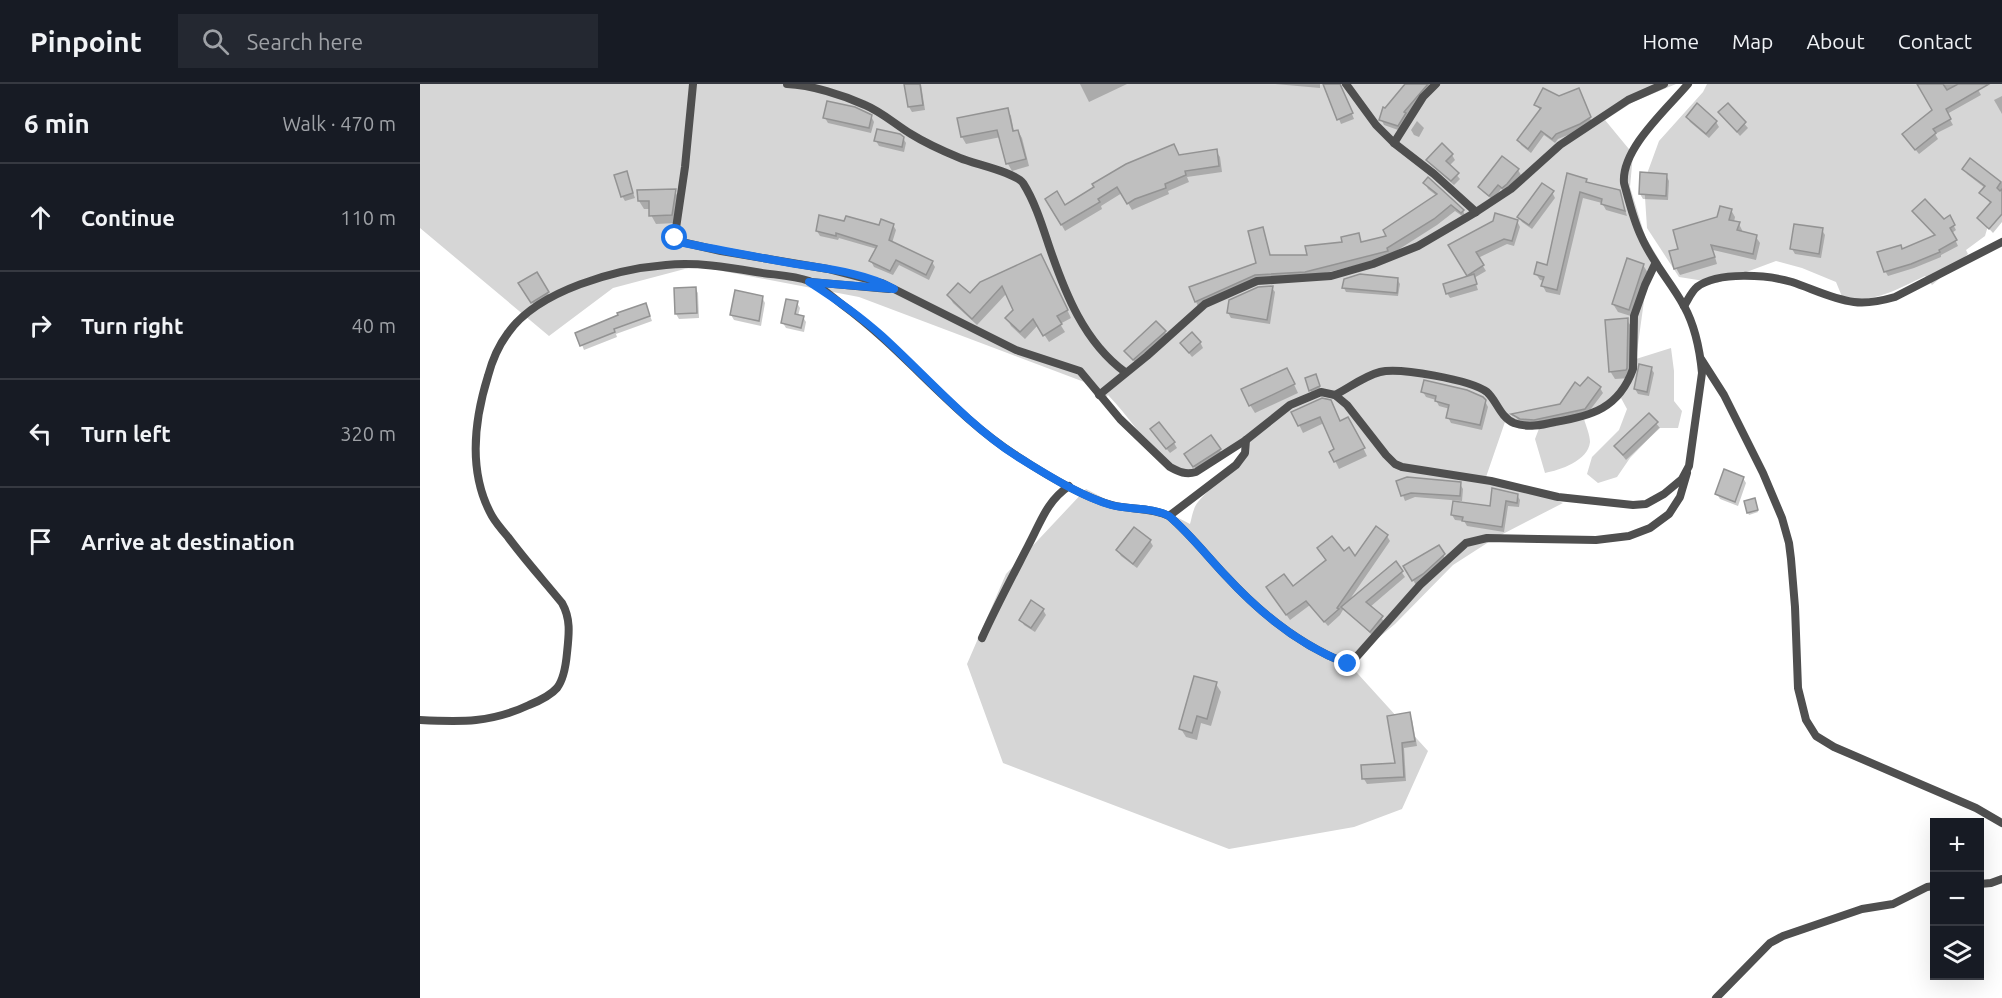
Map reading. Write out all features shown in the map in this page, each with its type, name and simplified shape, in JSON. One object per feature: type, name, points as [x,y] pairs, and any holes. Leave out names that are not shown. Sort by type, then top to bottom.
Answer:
[{"type":"lane","points":[[693,84],[676,240],[721,251],[828,269],[871,280],[894,289],[1016,350],[1080,371],[1085,374],[1120,419],[1170,467],[1183,473],[1196,472],[1246,440],[1290,405],[1318,393],[1335,395],[1347,405],[1391,459],[1402,467],[1491,481],[1558,497],[1626,505],[1641,505],[1651,501],[1676,485],[1687,473]]},
{"type":"lane","points":[[786,84],[799,84],[866,105],[932,146],[1020,180],[1038,213],[1072,305],[1085,329],[1099,350],[1125,372]]},
{"type":"lane","points":[[1346,84],[1376,125],[1394,143],[1434,174],[1476,212]]},
{"type":"lane","points":[[1394,143],[1423,97],[1436,84]]},
{"type":"lane","points":[[1099,394],[1148,356],[1205,304],[1261,280],[1331,276],[1373,264],[1418,246],[1511,189],[1560,145],[1628,100],[1664,84]]},
{"type":"lane","points":[[809,282],[881,335],[989,436],[1069,486],[1103,503],[1156,511],[1169,516],[1227,578],[1266,615],[1313,647],[1350,664],[1420,585],[1466,543],[1497,537],[1596,540],[1629,536],[1650,528],[1669,514],[1680,497],[1689,466],[1700,388],[1700,358],[1692,322],[1640,236],[1623,175],[1632,149],[1688,84]]},
{"type":"lane","points":[[1684,306],[1702,284],[1727,277],[1742,276],[1790,282],[1856,303],[1876,302],[1895,297],[2002,242]]},
{"type":"lane","points":[[1335,395],[1375,374],[1388,371],[1423,374],[1469,384],[1486,392],[1506,417],[1523,425],[1548,424],[1595,413],[1618,396],[1633,369],[1634,316],[1655,264]]},
{"type":"lane","points":[[420,720],[459,722],[492,719],[546,697],[557,687],[563,676],[570,625],[567,613],[562,603],[492,517],[480,488],[474,452],[482,394],[492,363],[509,332],[529,312],[555,296],[592,280],[636,268],[668,265],[733,268],[809,282],[894,289]]},
{"type":"lane","points":[[1700,358],[1724,395],[1782,518],[1789,543],[1793,578],[1798,688],[1806,720],[1816,736],[1834,747],[1976,808],[2002,823]]},
{"type":"lane","points":[[1169,516],[1236,465],[1245,453],[1246,440]]},
{"type":"lane","points":[[982,638],[1047,507],[1056,495],[1069,486]]},
{"type":"lane","points":[[1984,884],[2002,879]]},
{"type":"lane","points":[[1716,998],[1770,943],[1783,936],[1862,909],[1893,904],[1930,887]]},
{"type":"shaded area","points":[[420,84],[1676,84],[1633,102],[1605,120],[1633,154],[1630,187],[1645,236],[1661,263],[1646,286],[1636,359],[1671,348],[1674,401],[1682,411],[1678,428],[1659,428],[1630,458],[1617,477],[1598,483],[1587,474],[1592,457],[1619,430],[1627,409],[1621,398],[1600,413],[1584,419],[1590,442],[1588,449],[1579,459],[1558,470],[1545,473],[1535,439],[1540,426],[1506,419],[1486,477],[1506,481],[1563,503],[1495,538],[1453,565],[1395,624],[1348,663],[1428,751],[1402,809],[1354,827],[1229,849],[1003,763],[967,664],[1006,574],[1086,489],[1113,503],[1165,511],[1190,524],[1196,504],[1239,459],[1248,440],[1188,472],[1167,462],[1108,395],[1103,401],[1087,383],[859,297],[696,266],[613,288],[549,336],[420,228]]},
{"type":"shaded area","points":[[1707,84],[2002,84],[2002,200],[1992,212],[1985,236],[1966,250],[1968,254],[1932,285],[1925,276],[1875,297],[1843,299],[1836,282],[1802,268],[1776,261],[1717,283],[1679,277],[1647,228],[1644,182],[1659,141],[1703,92]]},
{"type":"building","points":[[904,84],[920,84],[923,105],[908,107]]},
{"type":"building","points":[[1323,84],[1340,84],[1353,113],[1337,120]]},
{"type":"building","points":[[1405,84],[1428,84],[1404,112],[1406,113],[1398,126],[1379,120],[1383,107],[1385,108]]},
{"type":"building","points":[[1917,84],[1943,84],[1947,90],[1958,84],[1989,84],[1946,109],[1951,119],[1933,129],[1936,133],[1915,150],[1902,134],[1932,110]]},
{"type":"building","points":[[1543,88],[1559,96],[1579,88],[1591,117],[1556,134],[1552,139],[1541,131],[1528,149],[1517,140],[1541,108],[1534,105]]},
{"type":"building","points":[[827,101],[855,107],[872,115],[869,128],[823,118]]},
{"type":"building","points":[[1697,103],[1717,121],[1706,134],[1686,117]]},
{"type":"building","points":[[1728,103],[1746,122],[1737,132],[1718,112]]},
{"type":"building","points":[[1008,108],[1013,131],[1018,130],[1026,159],[1006,164],[997,130],[961,137],[957,118]]},
{"type":"building","points":[[877,129],[900,134],[904,137],[902,147],[874,141]]},
{"type":"building","points":[[1442,143],[1453,154],[1446,161],[1459,173],[1451,181],[1426,160]]},
{"type":"building","points":[[1174,144],[1179,155],[1217,149],[1219,166],[1185,171],[1186,175],[1165,184],[1166,188],[1127,204],[1117,187],[1098,199],[1100,202],[1061,225],[1045,199],[1057,191],[1065,205],[1094,187],[1092,184],[1126,164]]},
{"type":"building","points":[[1502,156],[1519,169],[1507,184],[1502,188],[1498,185],[1489,196],[1478,187]]},
{"type":"building","points":[[1970,158],[2001,182],[1997,188],[2000,191],[2002,189],[2002,214],[1989,229],[1977,218],[1991,202],[1979,193],[1985,186],[1962,169]]},
{"type":"building","points":[[627,171],[633,193],[621,197],[614,175]]},
{"type":"building","points":[[1640,172],[1667,174],[1666,196],[1639,194]]},
{"type":"building","points":[[1567,173],[1587,179],[1586,182],[1620,190],[1625,211],[1601,204],[1602,199],[1580,192],[1557,290],[1541,286],[1544,277],[1534,274],[1537,262],[1547,265]]},
{"type":"building","points":[[1428,177],[1464,210],[1461,213],[1451,205],[1434,219],[1387,248],[1388,251],[1305,272],[1255,275],[1195,302],[1189,287],[1256,263],[1248,231],[1263,227],[1270,255],[1307,255],[1305,246],[1342,242],[1341,237],[1359,233],[1361,242],[1386,236],[1383,230],[1437,194],[1423,183]]},
{"type":"building","points":[[1542,183],[1554,191],[1529,225],[1517,217]]},
{"type":"building","points":[[676,189],[672,215],[649,216],[649,201],[638,201],[637,190]]},
{"type":"building","points":[[1925,199],[1944,219],[1950,215],[1955,225],[1950,228],[1957,240],[1939,250],[1940,252],[1884,272],[1877,252],[1901,245],[1902,249],[1935,235],[1912,211]]},
{"type":"building","points":[[1720,206],[1732,209],[1729,220],[1740,222],[1737,230],[1757,235],[1753,254],[1711,245],[1715,257],[1674,269],[1669,251],[1678,249],[1673,230],[1717,217]]},
{"type":"building","points":[[1495,213],[1518,220],[1512,241],[1504,239],[1476,252],[1484,265],[1467,276],[1448,245],[1493,221]]},
{"type":"building","points":[[819,215],[844,221],[846,216],[879,225],[881,219],[894,224],[889,240],[933,261],[926,275],[896,260],[890,271],[869,261],[877,246],[836,233],[836,236],[816,231]]},
{"type":"building","points":[[1794,224],[1823,228],[1819,254],[1790,249]]},
{"type":"building","points":[[1041,254],[1068,310],[1057,316],[1062,324],[1043,336],[1033,319],[1020,332],[1005,318],[1013,310],[1002,286],[972,319],[947,295],[958,283],[970,293],[980,282]]},
{"type":"building","points":[[1627,258],[1644,264],[1629,310],[1612,304]]},
{"type":"building","points":[[537,272],[549,292],[531,303],[518,283]]},
{"type":"building","points":[[1360,274],[1398,278],[1397,293],[1342,288],[1344,279]]},
{"type":"building","points":[[1474,274],[1477,284],[1446,294],[1443,284]]},
{"type":"building","points":[[1273,286],[1267,320],[1227,313],[1229,300],[1258,287]]},
{"type":"building","points":[[696,287],[697,313],[675,314],[674,288]]},
{"type":"building","points":[[735,290],[763,296],[759,321],[730,315]]},
{"type":"building","points":[[786,299],[798,301],[795,314],[804,316],[801,328],[781,323]]},
{"type":"building","points":[[646,303],[650,316],[614,329],[615,332],[580,346],[575,333],[618,315],[617,313]]},
{"type":"building","points":[[1628,318],[1627,368],[1609,372],[1605,320]]},
{"type":"building","points":[[1156,321],[1166,331],[1133,360],[1124,351]]},
{"type":"building","points":[[1192,332],[1201,342],[1189,353],[1180,343]]},
{"type":"building","points":[[1639,364],[1652,367],[1647,392],[1634,389]]},
{"type":"building","points":[[1287,368],[1295,384],[1249,406],[1241,389]]},
{"type":"building","points":[[1316,374],[1320,386],[1309,391],[1305,378]]},
{"type":"building","points":[[1588,377],[1601,387],[1585,409],[1534,420],[1520,419],[1511,414],[1560,404],[1575,382],[1580,386]]},
{"type":"building","points":[[1424,380],[1467,390],[1483,397],[1486,400],[1480,425],[1446,418],[1449,405],[1435,401],[1436,396],[1421,392]]},
{"type":"building","points":[[1322,398],[1331,400],[1340,421],[1348,417],[1365,448],[1334,462],[1329,452],[1334,449],[1320,417],[1298,426],[1291,412]]},
{"type":"building","points":[[1649,413],[1658,422],[1623,455],[1614,446]]},
{"type":"building","points":[[1159,422],[1175,442],[1166,449],[1150,429]]},
{"type":"building","points":[[1211,435],[1221,449],[1193,467],[1184,454]]},
{"type":"building","points":[[1724,469],[1744,477],[1735,502],[1715,494]]},
{"type":"building","points":[[1407,477],[1461,482],[1460,496],[1411,493],[1401,496],[1396,481]]},
{"type":"building","points":[[1492,488],[1518,494],[1517,503],[1506,501],[1502,527],[1462,521],[1463,517],[1451,515],[1453,501],[1490,506]]},
{"type":"building","points":[[1755,498],[1758,510],[1747,513],[1744,501]]},
{"type":"building","points":[[1376,526],[1388,535],[1337,608],[1339,609],[1324,622],[1306,601],[1286,615],[1266,587],[1284,574],[1293,586],[1326,560],[1317,548],[1332,536],[1344,551],[1349,547],[1355,556]]},
{"type":"building","points":[[1134,527],[1151,540],[1133,564],[1116,550]]},
{"type":"building","points":[[1439,545],[1445,554],[1412,581],[1403,566]]},
{"type":"building","points":[[1396,561],[1403,571],[1366,602],[1383,616],[1370,632],[1341,607]]},
{"type":"building","points":[[1031,600],[1044,609],[1031,628],[1019,620]]},
{"type":"building","points":[[1194,676],[1217,682],[1207,719],[1197,716],[1192,733],[1179,729]]},
{"type":"building","points":[[1410,712],[1415,741],[1402,743],[1404,777],[1362,779],[1361,765],[1395,763],[1387,716]]},
{"type":"route","points":[[675,238],[679,242],[721,251],[828,269],[882,283],[894,289],[809,282],[853,312],[881,335],[989,436],[1003,446],[1050,475],[1103,503],[1156,511],[1169,516],[1227,578],[1266,615],[1313,647],[1348,664]]}]
